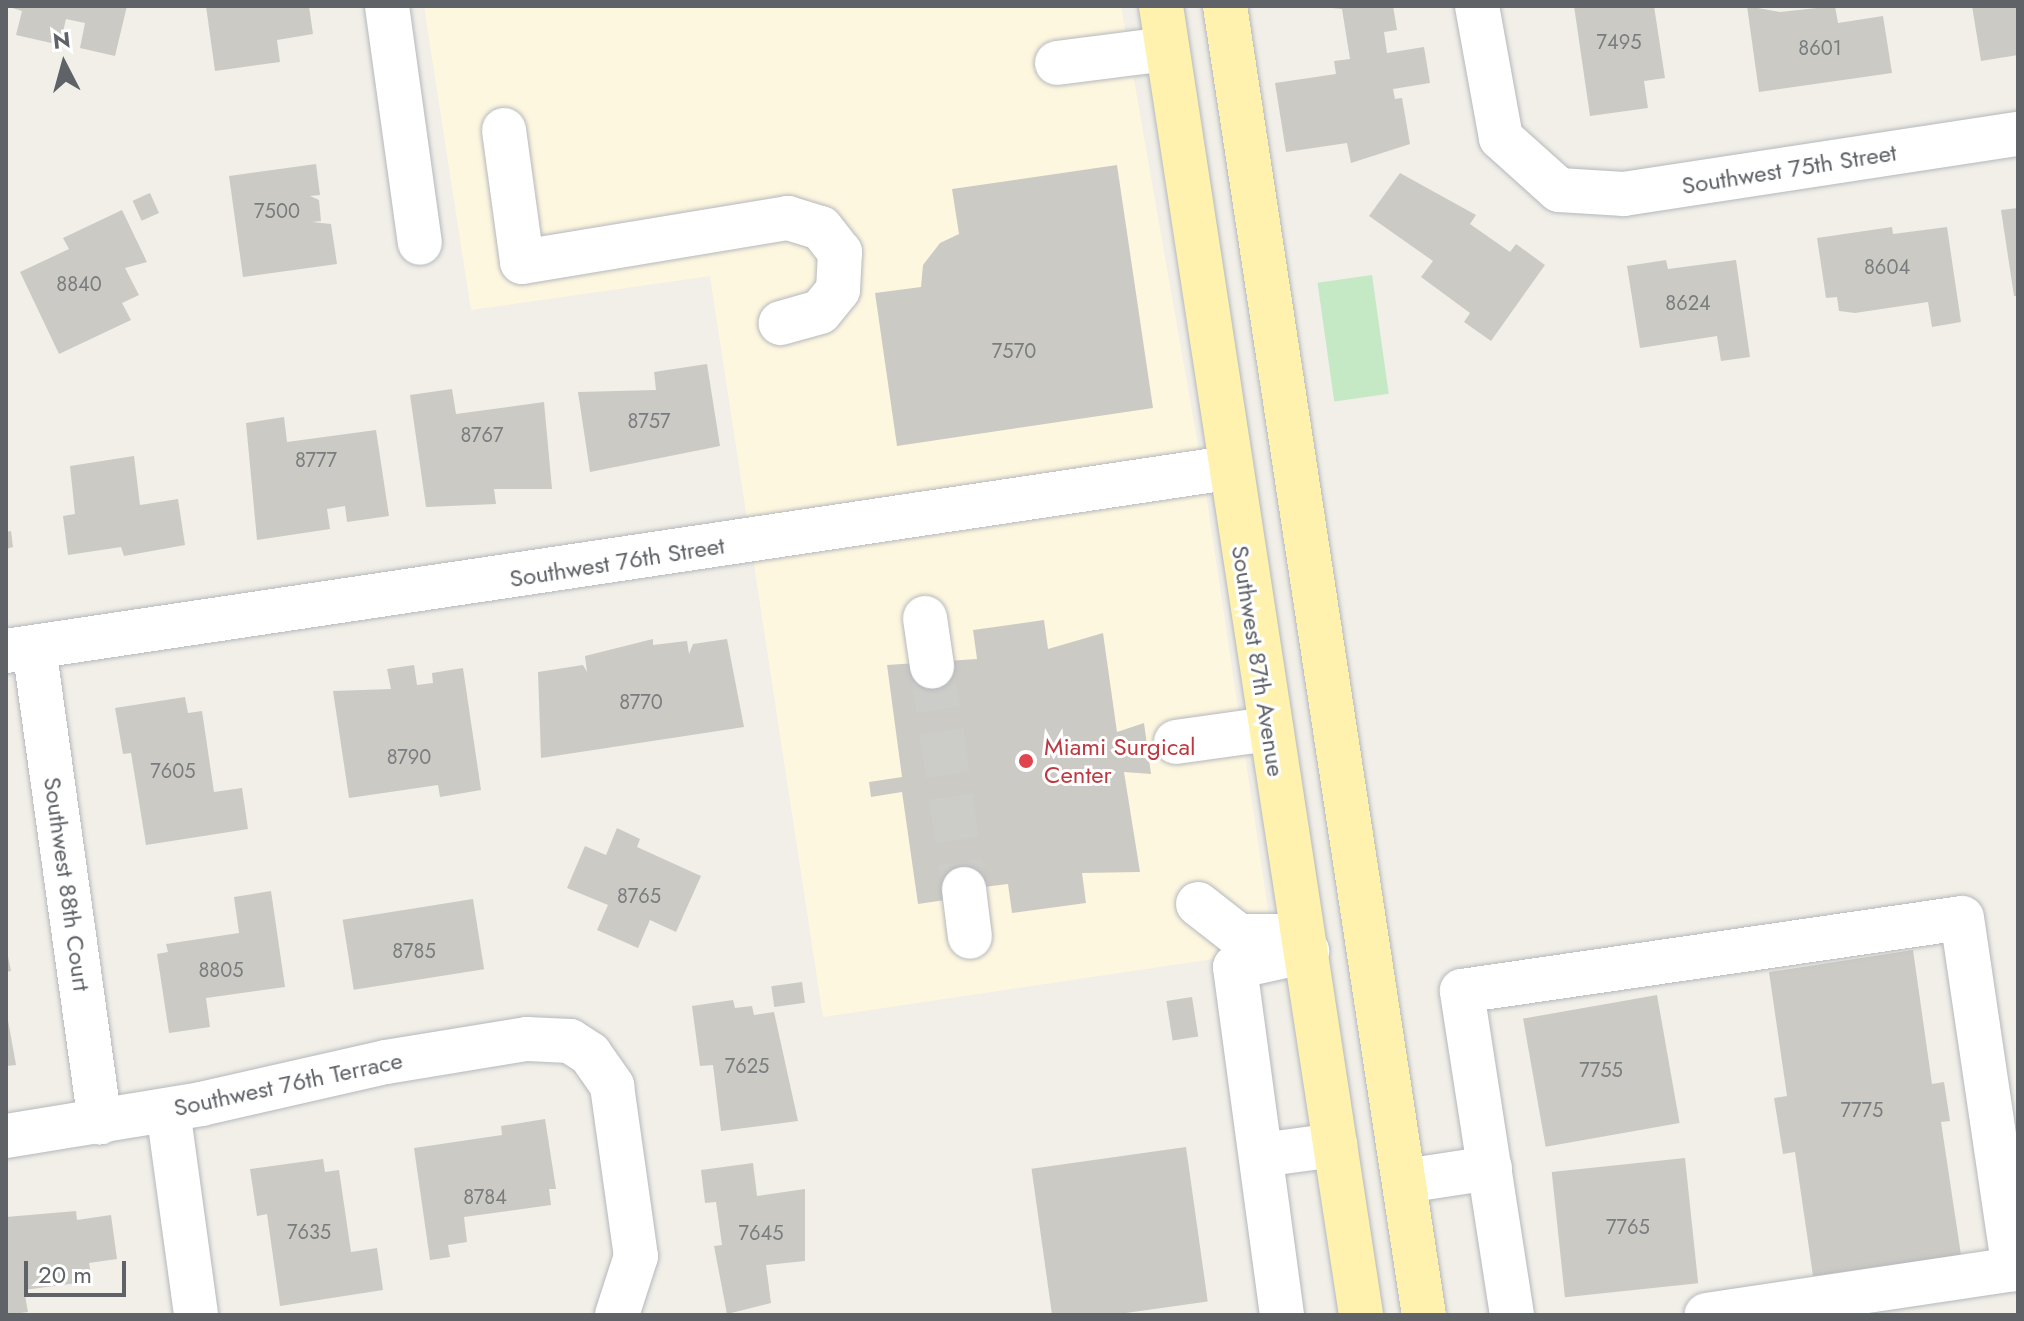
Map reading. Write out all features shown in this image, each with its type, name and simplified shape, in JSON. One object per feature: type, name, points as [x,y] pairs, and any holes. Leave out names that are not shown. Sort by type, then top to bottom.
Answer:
[{"type":"main road","name":"Southwest 87th Avenue","points":[[1161,6],[1227,468],[1306,943],[1361,1315]]},
{"type":"main road","points":[[1225,6],[1291,458],[1370,944],[1424,1315]]},
{"type":"main road","points":[[1167,49],[1189,57],[1239,110]]},
{"type":"main road","points":[[1227,468],[1291,458]]},
{"type":"main road","points":[[1306,943],[1370,944]]},
{"type":"street","points":[[387,6],[420,243]]},
{"type":"street","name":"Southwest 75th Street","points":[[1477,6],[1501,138],[1559,190],[1624,194],[2018,134]]},
{"type":"street","points":[[1057,63],[1167,49]]},
{"type":"street","points":[[504,130],[522,262],[765,222],[815,223],[833,240],[842,263],[826,308],[781,323]]},
{"type":"street","name":"Southwest 76th Street","points":[[20,649],[1227,468]]},
{"type":"street","points":[[925,618],[932,666]]},
{"type":"street","name":"Southwest 88th Court","points":[[20,649],[100,1122]]},
{"type":"street","points":[[1176,742],[1269,729]]},
{"type":"street","points":[[964,889],[970,937]]},
{"type":"street","points":[[1198,904],[1239,936],[1306,943]]},
{"type":"street","points":[[1512,1315],[1462,991],[1962,918],[2014,1269],[1706,1315]]},
{"type":"street","points":[[1282,1315],[1235,967],[1306,943]]},
{"type":"street","name":"Southwest 76th Terrace","points":[[6,1136],[168,1110],[386,1062],[527,1039],[570,1041],[590,1054],[612,1086],[636,1256],[617,1315]]},
{"type":"street","points":[[168,1110],[196,1315]]},
{"type":"street","points":[[1261,1155],[1335,1145]]},
{"type":"street","points":[[1405,1181],[1490,1168]]},
{"type":"shaded area","points":[[424,6],[1121,6],[1203,474],[1274,950],[823,1017],[710,276],[471,310]]},
{"type":"green space","points":[[1372,275],[1389,394],[1334,401],[1318,283]]},
{"type":"building","points":[[6,6],[127,6],[115,56],[80,48],[85,23],[66,19],[60,45],[16,35],[22,11]]},
{"type":"building","points":[[206,6],[309,6],[313,34],[277,40],[280,62],[215,71]]},
{"type":"building","points":[[1311,6],[1393,6],[1397,30],[1384,32],[1387,53],[1424,47],[1430,83],[1393,89],[1395,99],[1402,98],[1410,144],[1351,163],[1347,143],[1286,152],[1275,83],[1336,74],[1334,61],[1350,59],[1342,9]]},
{"type":"building","points":[[1574,6],[1654,6],[1665,78],[1644,81],[1648,108],[1590,116]]},
{"type":"building","points":[[1747,6],[1780,12],[1835,6],[1838,23],[1883,16],[1892,73],[1759,92]]},
{"type":"building","points":[[1972,6],[2018,6],[2018,55],[1981,61]]},
{"type":"building","points":[[316,164],[320,195],[310,196],[319,200],[321,221],[312,222],[331,224],[337,264],[243,277],[229,176]]},
{"type":"building","points":[[1117,165],[1153,408],[897,446],[875,293],[921,287],[923,265],[940,243],[959,234],[952,189]]},
{"type":"building","points":[[1400,173],[1476,215],[1470,224],[1510,252],[1516,244],[1545,265],[1491,341],[1464,322],[1470,313],[1421,277],[1433,261],[1369,216]]},
{"type":"building","points":[[150,193],[159,213],[142,221],[133,201]]},
{"type":"building","points":[[2018,208],[2018,296],[2014,296],[2001,210]]},
{"type":"building","points":[[122,210],[147,262],[125,268],[139,295],[122,303],[131,320],[59,354],[20,272],[69,249],[63,238]]},
{"type":"building","points":[[1892,227],[1893,234],[1947,227],[1961,322],[1932,327],[1928,302],[1855,313],[1839,311],[1837,297],[1826,298],[1817,238]]},
{"type":"building","points":[[1666,260],[1668,269],[1736,260],[1750,357],[1721,361],[1717,336],[1640,348],[1627,266]]},
{"type":"building","points":[[707,364],[720,446],[590,472],[578,392],[656,390],[654,372]]},
{"type":"building","points":[[452,389],[456,414],[544,402],[552,489],[494,489],[496,504],[426,507],[410,395]]},
{"type":"building","points":[[284,417],[287,442],[376,430],[389,516],[347,522],[345,506],[327,509],[330,529],[257,540],[246,423]]},
{"type":"building","points":[[134,456],[140,505],[178,499],[185,545],[124,556],[121,547],[68,555],[63,516],[75,514],[70,466]]},
{"type":"building","points":[[11,531],[13,547],[6,549],[6,532]]},
{"type":"building","points":[[1044,620],[1048,649],[1103,633],[1117,732],[1144,723],[1151,774],[1124,772],[1140,872],[1082,873],[1086,903],[1012,913],[1008,884],[944,892],[945,900],[918,904],[902,792],[871,797],[869,782],[902,777],[887,665],[977,659],[973,630]]},
{"type":"building","points":[[653,639],[653,645],[687,641],[689,654],[693,644],[727,639],[744,727],[541,758],[538,672],[583,665],[587,672],[585,656]]},
{"type":"building","points":[[414,665],[417,685],[433,683],[432,673],[463,668],[481,790],[440,797],[438,785],[349,798],[333,691],[391,689],[387,669]]},
{"type":"building","points":[[185,697],[188,713],[202,711],[214,792],[242,788],[248,829],[146,845],[131,753],[123,754],[115,708]]},
{"type":"building","points":[[617,828],[640,839],[637,847],[701,876],[676,932],[650,920],[638,948],[597,930],[608,905],[567,888],[585,846],[606,855]]},
{"type":"building","points":[[271,891],[285,987],[206,998],[210,1027],[169,1033],[157,954],[168,952],[166,944],[239,933],[234,897]]},
{"type":"building","points":[[473,899],[484,969],[354,990],[343,920]]},
{"type":"building","points":[[6,947],[11,971],[6,972]]},
{"type":"building","points":[[1913,950],[1932,1084],[1944,1082],[1950,1121],[1941,1122],[1961,1255],[1813,1276],[1795,1152],[1783,1154],[1774,1098],[1787,1096],[1769,972]]},
{"type":"building","points":[[802,982],[805,1003],[774,1007],[771,986]]},
{"type":"building","points":[[1657,995],[1680,1123],[1546,1147],[1523,1019]]},
{"type":"building","points":[[1192,997],[1198,1037],[1173,1041],[1166,1001]]},
{"type":"building","points":[[733,1000],[735,1008],[752,1006],[754,1015],[774,1012],[798,1121],[721,1131],[713,1065],[700,1066],[692,1006]]},
{"type":"building","points":[[6,1009],[16,1065],[6,1066]]},
{"type":"building","points":[[545,1119],[556,1189],[549,1189],[551,1205],[464,1217],[467,1242],[448,1245],[450,1257],[430,1260],[414,1148],[502,1135],[501,1126]]},
{"type":"building","points":[[1186,1147],[1208,1301],[1112,1315],[1052,1315],[1032,1169]]},
{"type":"building","points":[[1685,1158],[1698,1283],[1565,1297],[1552,1172]]},
{"type":"building","points":[[323,1159],[325,1172],[339,1170],[351,1252],[377,1248],[383,1290],[280,1306],[267,1214],[257,1216],[250,1169]]},
{"type":"building","points":[[753,1163],[757,1196],[805,1189],[805,1261],[766,1265],[771,1303],[727,1314],[714,1246],[722,1245],[716,1202],[705,1203],[701,1170]]},
{"type":"building","points":[[76,1211],[77,1220],[111,1215],[117,1259],[89,1263],[92,1281],[24,1290],[28,1312],[6,1315],[6,1217]]},
{"type":"tunnel","points":[[932,666],[964,889]]},
{"type":"place","name":"Miami Surgical Center","points":[[1026,761]]}]
